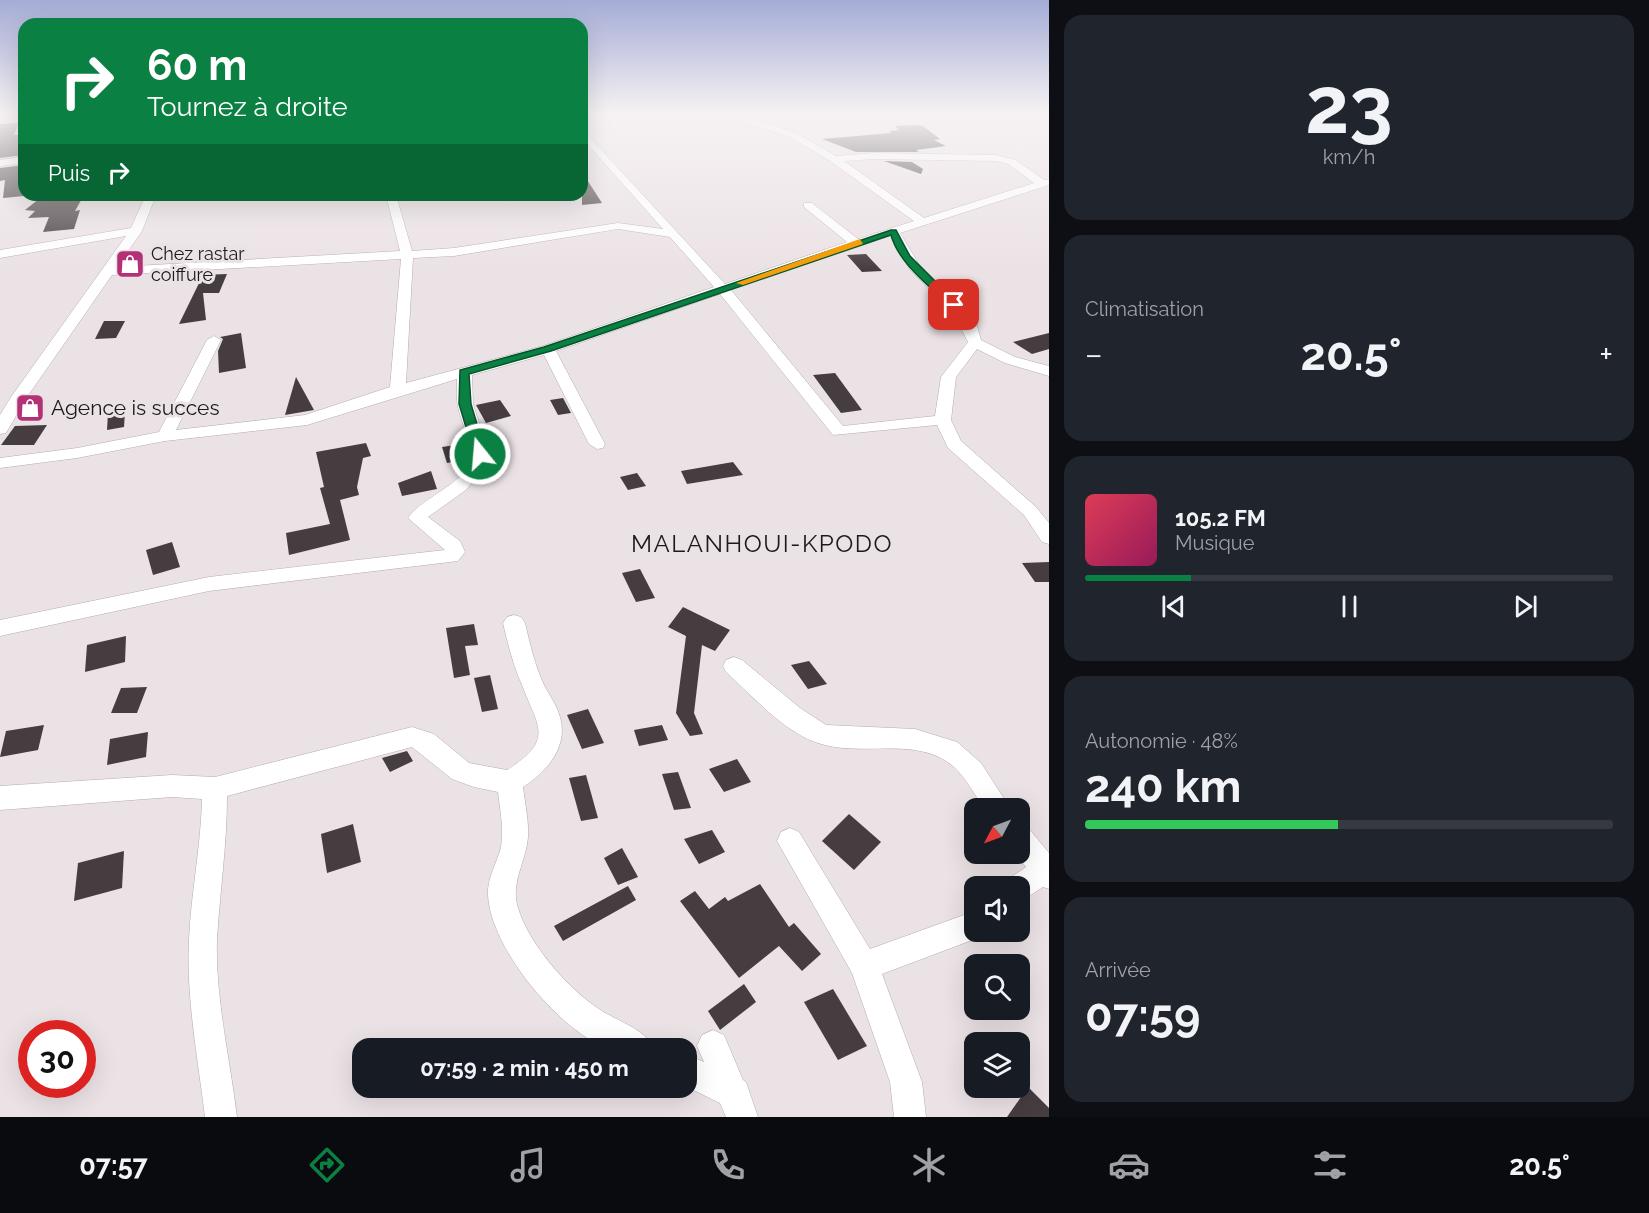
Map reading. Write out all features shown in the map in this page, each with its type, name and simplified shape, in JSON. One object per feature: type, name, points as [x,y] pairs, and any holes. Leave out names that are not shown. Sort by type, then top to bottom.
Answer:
[{"type":"street","points":[[612,166],[723,289],[839,431],[944,420]]},
{"type":"street","points":[[844,166],[924,223]]},
{"type":"street","points":[[1019,166],[1046,183]]},
{"type":"street","points":[[0,463],[87,452],[165,436],[307,420],[398,390],[548,349],[856,243],[1046,183]]},
{"type":"street","points":[[0,429],[19,397],[136,231],[148,201]]},
{"type":"street","points":[[393,201],[407,256],[398,390]]},
{"type":"street","points":[[808,205],[856,243]]},
{"type":"street","points":[[108,271],[407,256],[461,251],[638,221],[662,223]]},
{"type":"street","points":[[618,226],[673,234]]},
{"type":"street","points":[[0,254],[136,231]]},
{"type":"street","points":[[894,232],[898,246],[907,258],[969,319],[969,330],[975,343],[1010,360],[1049,371]]},
{"type":"street","points":[[165,436],[214,340]]},
{"type":"street","points":[[975,343],[949,370],[944,386],[944,420],[954,444],[1030,512],[1049,537]]},
{"type":"street","points":[[548,349],[597,444]]},
{"type":"street","points":[[0,628],[209,584],[451,556],[455,552],[453,546],[417,518],[460,486],[475,468],[480,454],[465,404],[464,372]]},
{"type":"street","points":[[0,798],[172,786],[215,788],[412,737],[432,744],[456,769],[489,780],[510,782],[537,762],[548,748],[551,730],[548,714],[528,673],[514,623]]},
{"type":"street","points":[[734,666],[791,714],[824,735],[874,740],[905,738],[933,743],[962,759],[991,798]]},
{"type":"street","points":[[510,782],[516,825],[514,847],[503,873],[502,898],[510,925],[534,968],[568,1007],[615,1038]]},
{"type":"street","points":[[215,788],[214,838],[203,939],[205,986],[221,1117]]},
{"type":"street","points":[[790,841],[864,966],[906,1082],[910,1117]]},
{"type":"street","points":[[1030,849],[1047,870],[1030,881]]},
{"type":"street","points":[[864,966],[964,929]]},
{"type":"street","points":[[713,1047],[738,1105]]},
{"type":"street","points":[[697,1078],[738,1105]]},
{"type":"building","points":[[18,166],[18,197],[3,198],[5,180],[0,181],[0,168]]},
{"type":"building","points":[[899,166],[918,166],[923,169],[921,174]]},
{"type":"building","points":[[588,181],[602,203],[582,205],[582,201],[588,201]]},
{"type":"building","points":[[36,201],[81,201],[75,211],[80,210],[74,229],[43,232],[49,217],[28,218],[35,211],[25,210]]},
{"type":"building","points":[[866,254],[882,271],[862,272],[847,255]]},
{"type":"building","points":[[227,274],[219,293],[203,293],[206,320],[179,324],[203,275]]},
{"type":"building","points":[[104,321],[125,321],[116,338],[95,339]]},
{"type":"building","points":[[241,333],[246,368],[219,373],[218,351],[223,339],[220,337]]},
{"type":"building","points":[[1049,333],[1049,349],[1032,354],[1013,342]]},
{"type":"building","points":[[835,373],[862,410],[841,413],[813,375]]},
{"type":"building","points":[[296,377],[314,410],[285,415]]},
{"type":"building","points":[[563,398],[571,413],[558,415],[550,400]]},
{"type":"building","points":[[500,400],[511,416],[486,423],[476,405]]},
{"type":"building","points":[[125,411],[124,427],[107,430],[108,413]]},
{"type":"building","points":[[47,425],[34,445],[1,445],[15,426]]},
{"type":"building","points":[[366,443],[371,456],[363,458],[357,487],[359,495],[340,500],[350,540],[289,555],[286,533],[330,524],[320,488],[324,487],[316,452]]},
{"type":"building","points":[[462,444],[468,459],[447,463],[442,447]]},
{"type":"building","points":[[733,462],[743,475],[687,484],[681,471]]},
{"type":"building","points":[[431,471],[437,489],[402,496],[398,483]]},
{"type":"building","points":[[637,473],[646,486],[628,490],[620,477]]},
{"type":"building","points":[[172,542],[180,567],[153,575],[146,550]]},
{"type":"building","points":[[1049,562],[1049,582],[1035,582],[1022,563]]},
{"type":"building","points":[[640,569],[655,598],[636,602],[622,573]]},
{"type":"building","points":[[683,607],[730,630],[715,651],[702,645],[694,713],[703,734],[690,736],[676,713],[686,636],[668,627]]},
{"type":"building","points":[[474,624],[478,645],[465,646],[470,675],[454,678],[446,628]]},
{"type":"building","points":[[126,636],[125,662],[85,672],[87,645]]},
{"type":"building","points":[[809,661],[827,684],[808,689],[791,665]]},
{"type":"building","points":[[490,675],[498,709],[482,712],[474,678]]},
{"type":"building","points":[[147,687],[137,713],[111,713],[121,688]]},
{"type":"building","points":[[588,709],[604,743],[582,749],[567,715]]},
{"type":"building","points":[[44,725],[38,750],[0,757],[6,731]]},
{"type":"building","points":[[662,725],[668,740],[639,746],[634,730]]},
{"type":"building","points":[[148,732],[146,757],[107,765],[110,739]]},
{"type":"building","points":[[407,751],[413,761],[390,772],[382,758]]},
{"type":"building","points":[[737,759],[751,782],[724,792],[709,769]]},
{"type":"building","points":[[678,772],[691,808],[674,810],[662,774]]},
{"type":"building","points":[[586,775],[598,818],[581,821],[569,778]]},
{"type":"building","points":[[849,814],[881,842],[854,870],[822,841]]},
{"type":"building","points":[[353,824],[361,862],[327,873],[321,834]]},
{"type":"building","points":[[712,830],[725,852],[699,864],[684,839]]},
{"type":"building","points":[[622,848],[638,877],[618,885],[604,858]]},
{"type":"building","points":[[124,851],[122,888],[74,901],[78,863]]},
{"type":"building","points":[[760,884],[789,927],[794,923],[821,954],[802,971],[779,946],[739,978],[680,901],[695,891],[709,909],[725,897],[728,901]]},
{"type":"building","points":[[628,886],[636,900],[563,941],[554,926]]},
{"type":"building","points":[[744,984],[756,1002],[720,1030],[708,1011]]},
{"type":"building","points":[[833,989],[867,1046],[838,1060],[804,1002]]},
{"type":"building","points":[[1030,1089],[1049,1108],[1049,1117],[1007,1117],[1020,1098],[1030,1098]]},
{"type":"slow traffic","points":[[740,283],[860,242]]},
{"type":"place","name":"Chez rastar coiffure","points":[[130,264]]},
{"type":"place","name":"Agence is succes","points":[[30,408]]},
{"type":"district","name":"MALANHOUI-KPODO","points":[[762,544]]},
{"type":"route","points":[[480,454],[465,404],[464,372],[548,349],[856,243],[894,232],[898,246],[907,258],[954,305]]}]
